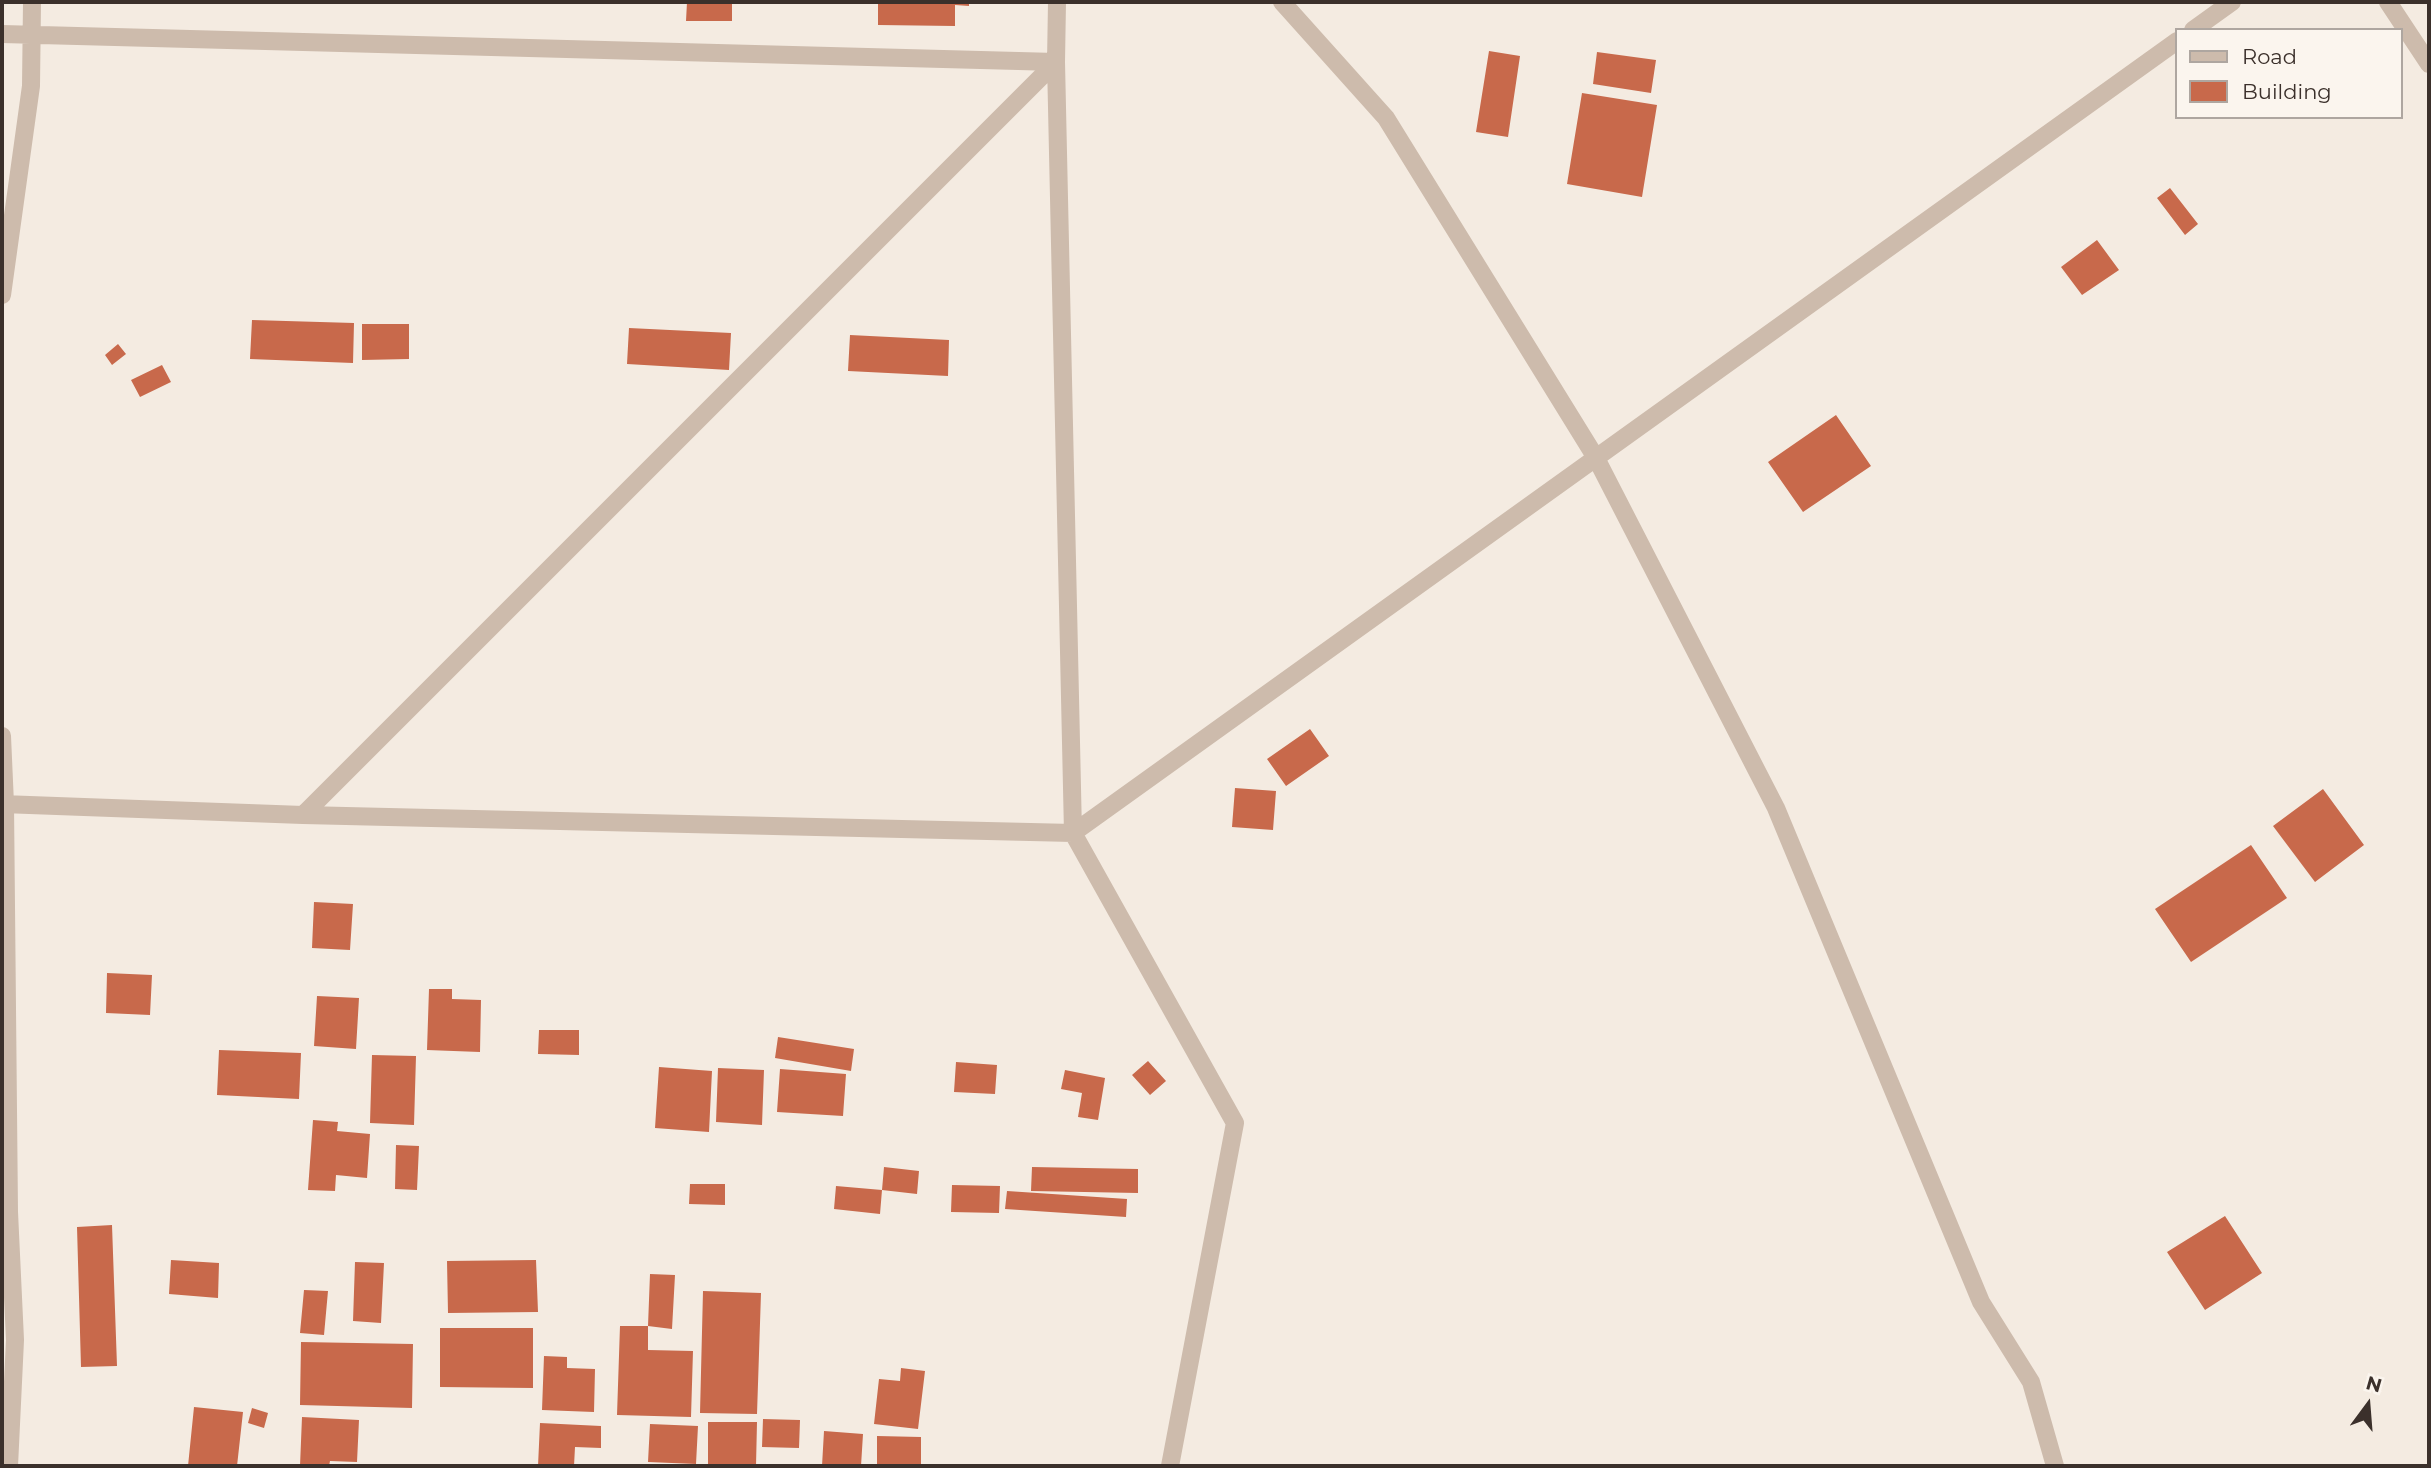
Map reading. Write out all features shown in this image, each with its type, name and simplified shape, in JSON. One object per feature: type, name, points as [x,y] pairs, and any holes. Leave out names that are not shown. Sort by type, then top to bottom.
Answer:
[{"type":"street","points":[[2,295],[31,86],[32,2]]},
{"type":"street","points":[[1057,2],[1056,62],[1073,833],[1235,1123],[1170,1466]]},
{"type":"street","points":[[1282,2],[1385,118],[1596,458],[1776,808],[1981,1302],[2031,1382],[2055,1466]]},
{"type":"street","points":[[2196,28],[2232,2]]},
{"type":"street","points":[[2388,2],[2429,64]]},
{"type":"street","points":[[2,34],[1056,62]]},
{"type":"street","points":[[3,804],[303,815],[1073,833],[2176,42]]},
{"type":"street","points":[[303,815],[1056,62]]},
{"type":"street","points":[[2,736],[5,1212],[15,1340],[9,1466]]},
{"type":"building","points":[[687,2],[732,2],[732,21],[686,21]]},
{"type":"building","points":[[878,2],[969,2],[969,6],[955,5],[955,26],[878,25]]},
{"type":"building","points":[[1489,51],[1520,56],[1508,137],[1476,132]]},
{"type":"building","points":[[1597,52],[1656,60],[1651,93],[1593,84]]},
{"type":"building","points":[[1582,93],[1657,105],[1642,197],[1567,184]]},
{"type":"building","points":[[2170,188],[2198,224],[2185,235],[2157,198]]},
{"type":"building","points":[[2097,240],[2119,270],[2082,295],[2061,267]]},
{"type":"building","points":[[252,320],[354,323],[353,363],[250,359]]},
{"type":"building","points":[[362,324],[409,324],[409,359],[362,360]]},
{"type":"building","points":[[629,328],[731,333],[729,370],[627,364]]},
{"type":"building","points":[[850,335],[949,340],[948,376],[848,371]]},
{"type":"building","points":[[118,344],[126,354],[112,365],[105,355]]},
{"type":"building","points":[[162,365],[171,382],[140,397],[131,380]]},
{"type":"building","points":[[1836,415],[1871,466],[1803,512],[1768,462]]},
{"type":"building","points":[[1310,729],[1329,756],[1286,786],[1267,759]]},
{"type":"building","points":[[1235,788],[1276,791],[1273,830],[1232,827]]},
{"type":"building","points":[[2323,789],[2364,845],[2315,882],[2273,826]]},
{"type":"building","points":[[2251,845],[2287,898],[2191,962],[2155,909]]},
{"type":"building","points":[[314,902],[353,904],[350,950],[312,948]]},
{"type":"building","points":[[107,973],[152,975],[150,1015],[106,1013]]},
{"type":"building","points":[[429,989],[452,989],[452,999],[481,1000],[480,1052],[427,1050]]},
{"type":"building","points":[[317,996],[359,998],[356,1049],[314,1046]]},
{"type":"building","points":[[539,1030],[579,1030],[579,1055],[538,1054]]},
{"type":"building","points":[[778,1037],[854,1049],[851,1071],[775,1058]]},
{"type":"building","points":[[219,1050],[301,1053],[299,1099],[217,1095]]},
{"type":"building","points":[[372,1055],[416,1056],[414,1125],[370,1123]]},
{"type":"building","points":[[1148,1061],[1166,1081],[1150,1095],[1132,1075]]},
{"type":"building","points":[[956,1062],[997,1065],[995,1094],[954,1092]]},
{"type":"building","points":[[659,1067],[712,1071],[709,1132],[655,1128]]},
{"type":"building","points":[[718,1068],[764,1070],[762,1125],[716,1122]]},
{"type":"building","points":[[780,1069],[846,1074],[843,1116],[777,1112]]},
{"type":"building","points":[[1065,1070],[1105,1078],[1098,1120],[1078,1117],[1082,1093],[1061,1089]]},
{"type":"building","points":[[313,1120],[338,1122],[337,1131],[370,1134],[367,1178],[336,1175],[335,1191],[308,1190]]},
{"type":"building","points":[[396,1145],[419,1146],[417,1190],[395,1189]]},
{"type":"building","points":[[884,1167],[919,1171],[917,1194],[882,1190]]},
{"type":"building","points":[[1032,1167],[1138,1169],[1138,1193],[1031,1191]]},
{"type":"building","points":[[690,1184],[725,1184],[725,1205],[689,1204]]},
{"type":"building","points":[[952,1185],[1000,1186],[999,1213],[951,1212]]},
{"type":"building","points":[[836,1186],[882,1190],[880,1214],[834,1209]]},
{"type":"building","points":[[1007,1191],[1127,1199],[1126,1217],[1005,1209]]},
{"type":"building","points":[[2225,1216],[2262,1273],[2205,1310],[2167,1252]]},
{"type":"building","points":[[112,1225],[117,1366],[81,1367],[77,1227]]},
{"type":"building","points":[[171,1260],[219,1263],[218,1298],[169,1294]]},
{"type":"building","points":[[536,1260],[538,1312],[448,1313],[447,1261]]},
{"type":"building","points":[[355,1262],[384,1263],[381,1323],[353,1321]]},
{"type":"building","points":[[650,1274],[675,1275],[672,1329],[648,1326]]},
{"type":"building","points":[[304,1290],[328,1291],[324,1335],[300,1333]]},
{"type":"building","points":[[703,1291],[761,1293],[757,1414],[700,1413]]},
{"type":"building","points":[[620,1326],[648,1326],[648,1350],[693,1351],[691,1417],[617,1415]]},
{"type":"building","points":[[440,1328],[533,1328],[533,1388],[440,1387]]},
{"type":"building","points":[[301,1342],[413,1344],[412,1408],[300,1405]]},
{"type":"building","points":[[544,1356],[567,1357],[567,1368],[595,1369],[594,1412],[542,1410]]},
{"type":"building","points":[[901,1368],[925,1371],[918,1429],[874,1424],[879,1379],[900,1381]]},
{"type":"building","points":[[194,1407],[243,1412],[237,1466],[188,1466]]},
{"type":"building","points":[[252,1408],[268,1413],[264,1428],[248,1423]]},
{"type":"building","points":[[302,1417],[359,1420],[357,1462],[330,1461],[329,1466],[300,1466]]},
{"type":"building","points":[[763,1419],[800,1420],[799,1448],[762,1447]]},
{"type":"building","points":[[708,1422],[757,1422],[756,1466],[708,1466]]},
{"type":"building","points":[[540,1423],[601,1426],[601,1448],[575,1447],[574,1466],[538,1466]]},
{"type":"building","points":[[650,1424],[698,1426],[696,1464],[648,1462]]},
{"type":"building","points":[[824,1431],[863,1434],[861,1466],[822,1466]]},
{"type":"building","points":[[877,1436],[921,1437],[921,1466],[877,1466]]}]
